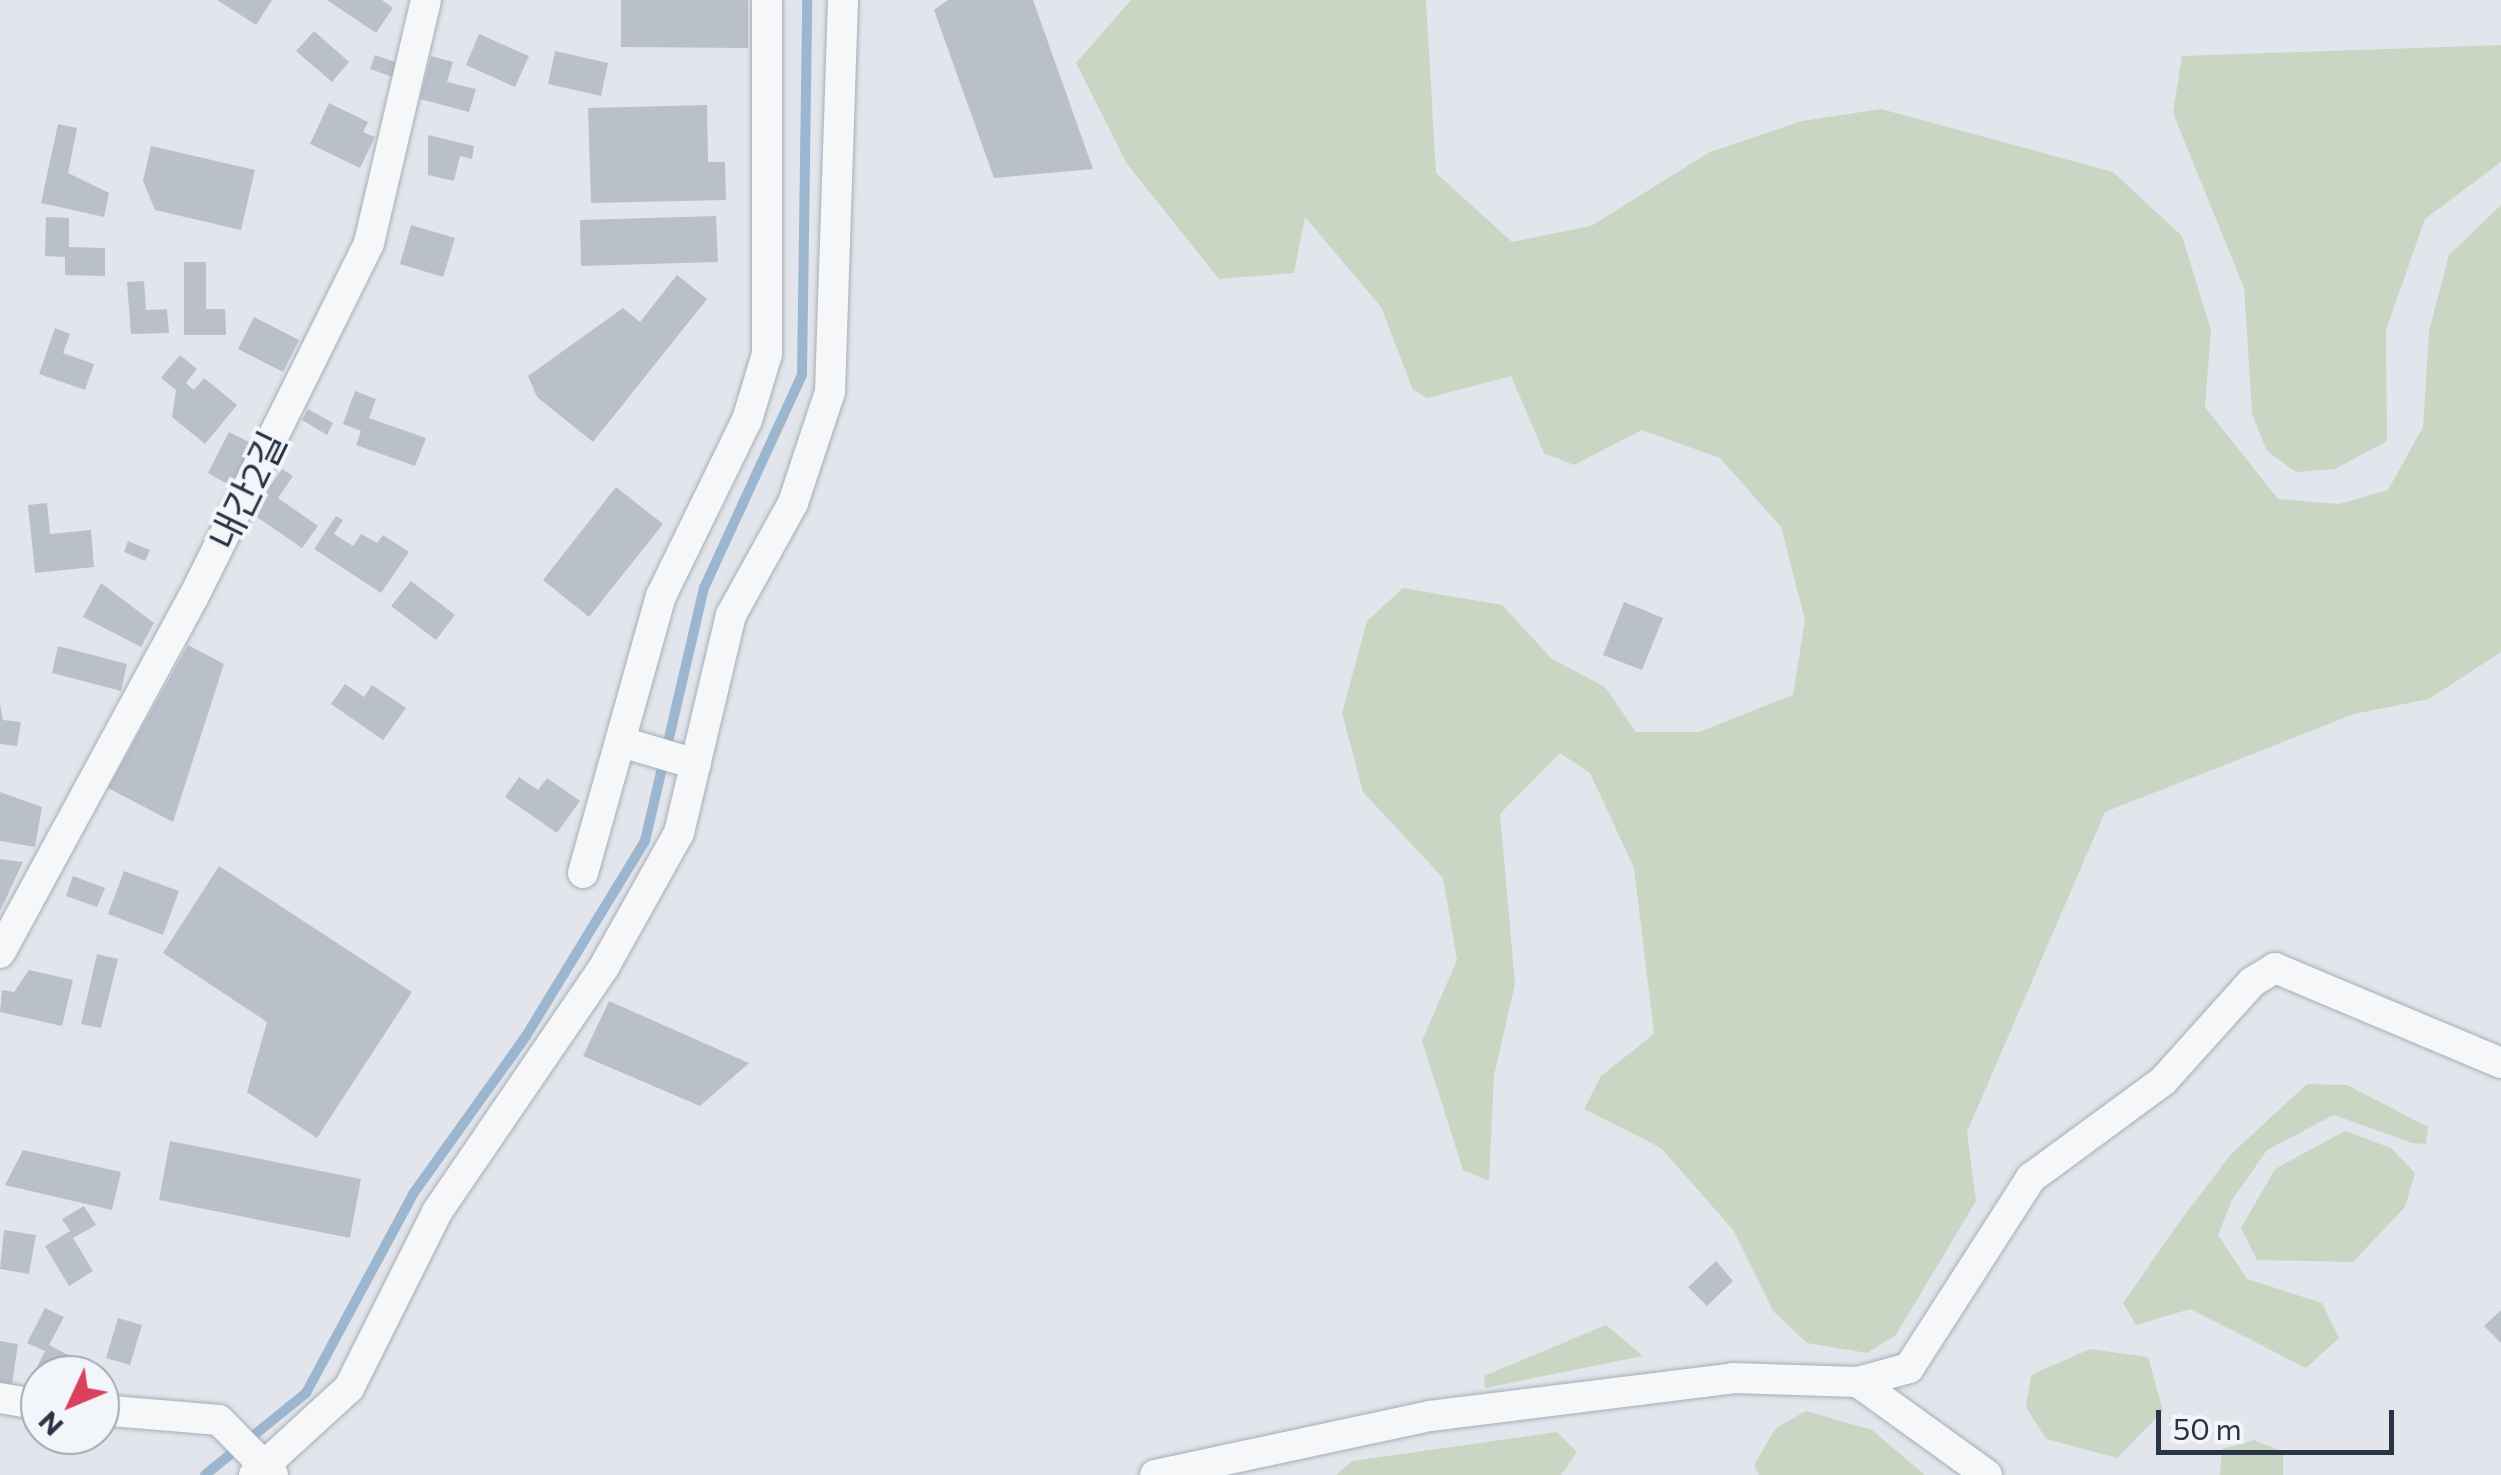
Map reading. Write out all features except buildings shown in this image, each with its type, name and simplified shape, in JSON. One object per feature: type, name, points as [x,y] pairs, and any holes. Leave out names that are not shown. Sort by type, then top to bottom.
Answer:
[{"type":"lane","name":"내간2길","points":[[0,953],[193,598],[369,243],[426,0]]},
{"type":"lane","points":[[582,873],[625,744],[661,596],[747,420],[767,354],[767,0]]},
{"type":"lane","points":[[120,1412],[219,1420],[264,1473],[348,1388],[436,1212],[604,967],[679,833],[731,615],[793,503],[830,392],[843,0]]},
{"type":"lane","points":[[625,744],[696,764]]},
{"type":"lane","points":[[1156,1475],[1448,1414],[1733,1378],[1858,1382],[1909,1368],[2030,1178],[2163,1081],[2252,982],[2276,968],[2501,1063]]},
{"type":"lane","points":[[1858,1382],[1987,1475]]},
{"type":"green space","points":[[1131,0],[1426,0],[1436,173],[1512,242],[1591,226],[1710,152],[1802,121],[1881,109],[2113,172],[2182,236],[2211,330],[2205,407],[2278,499],[2339,504],[2388,490],[2423,427],[2429,331],[2449,255],[2501,205],[2501,652],[2429,699],[2354,714],[2105,812],[1967,1132],[1976,1201],[1896,1335],[1867,1353],[1807,1343],[1773,1311],[1734,1231],[1661,1148],[1584,1109],[1601,1076],[1654,1034],[1634,868],[1590,773],[1560,753],[1500,814],[1515,984],[1494,1076],[1489,1181],[1463,1170],[1422,1041],[1457,960],[1443,878],[1363,792],[1342,713],[1367,621],[1403,588],[1502,605],[1552,659],[1605,687],[1636,732],[1699,732],[1793,695],[1805,620],[1781,527],[1720,458],[1642,430],[1574,465],[1544,453],[1511,376],[1428,398],[1413,390],[1381,307],[1305,217],[1294,273],[1219,279],[1127,164],[1076,63]]},
{"type":"green space","points":[[2501,45],[2501,162],[2425,219],[2386,330],[2387,441],[2335,469],[2296,472],[2267,451],[2252,414],[2244,288],[2173,113],[2182,56]]},
{"type":"green space","points":[[2307,1084],[2347,1085],[2428,1127],[2426,1144],[2412,1143],[2334,1115],[2267,1150],[2232,1200],[2218,1235],[2247,1279],[2322,1303],[2339,1338],[2306,1368],[2190,1309],[2136,1325],[2123,1303],[2178,1224],[2231,1154]]},
{"type":"green space","points":[[2345,1131],[2391,1148],[2415,1173],[2405,1207],[2353,1262],[2257,1260],[2241,1228],[2275,1169]]},
{"type":"green space","points":[[1606,1325],[1643,1356],[1485,1388],[1484,1376]]},
{"type":"green space","points":[[2090,1349],[2148,1357],[2163,1411],[2117,1458],[2046,1439],[2026,1407],[2031,1375]]},
{"type":"green space","points":[[1806,1411],[1872,1430],[1925,1475],[1759,1475],[1754,1465],[1776,1428]]},
{"type":"green space","points":[[1557,1432],[1577,1452],[1561,1475],[1336,1475],[1352,1461]]},
{"type":"green space","points":[[2254,1440],[2283,1452],[2283,1475],[2220,1475],[2222,1449]]},
{"type":"waterway","points":[[205,1475],[306,1393],[413,1194],[526,1036],[645,841],[704,588],[802,375],[807,0]]}]
